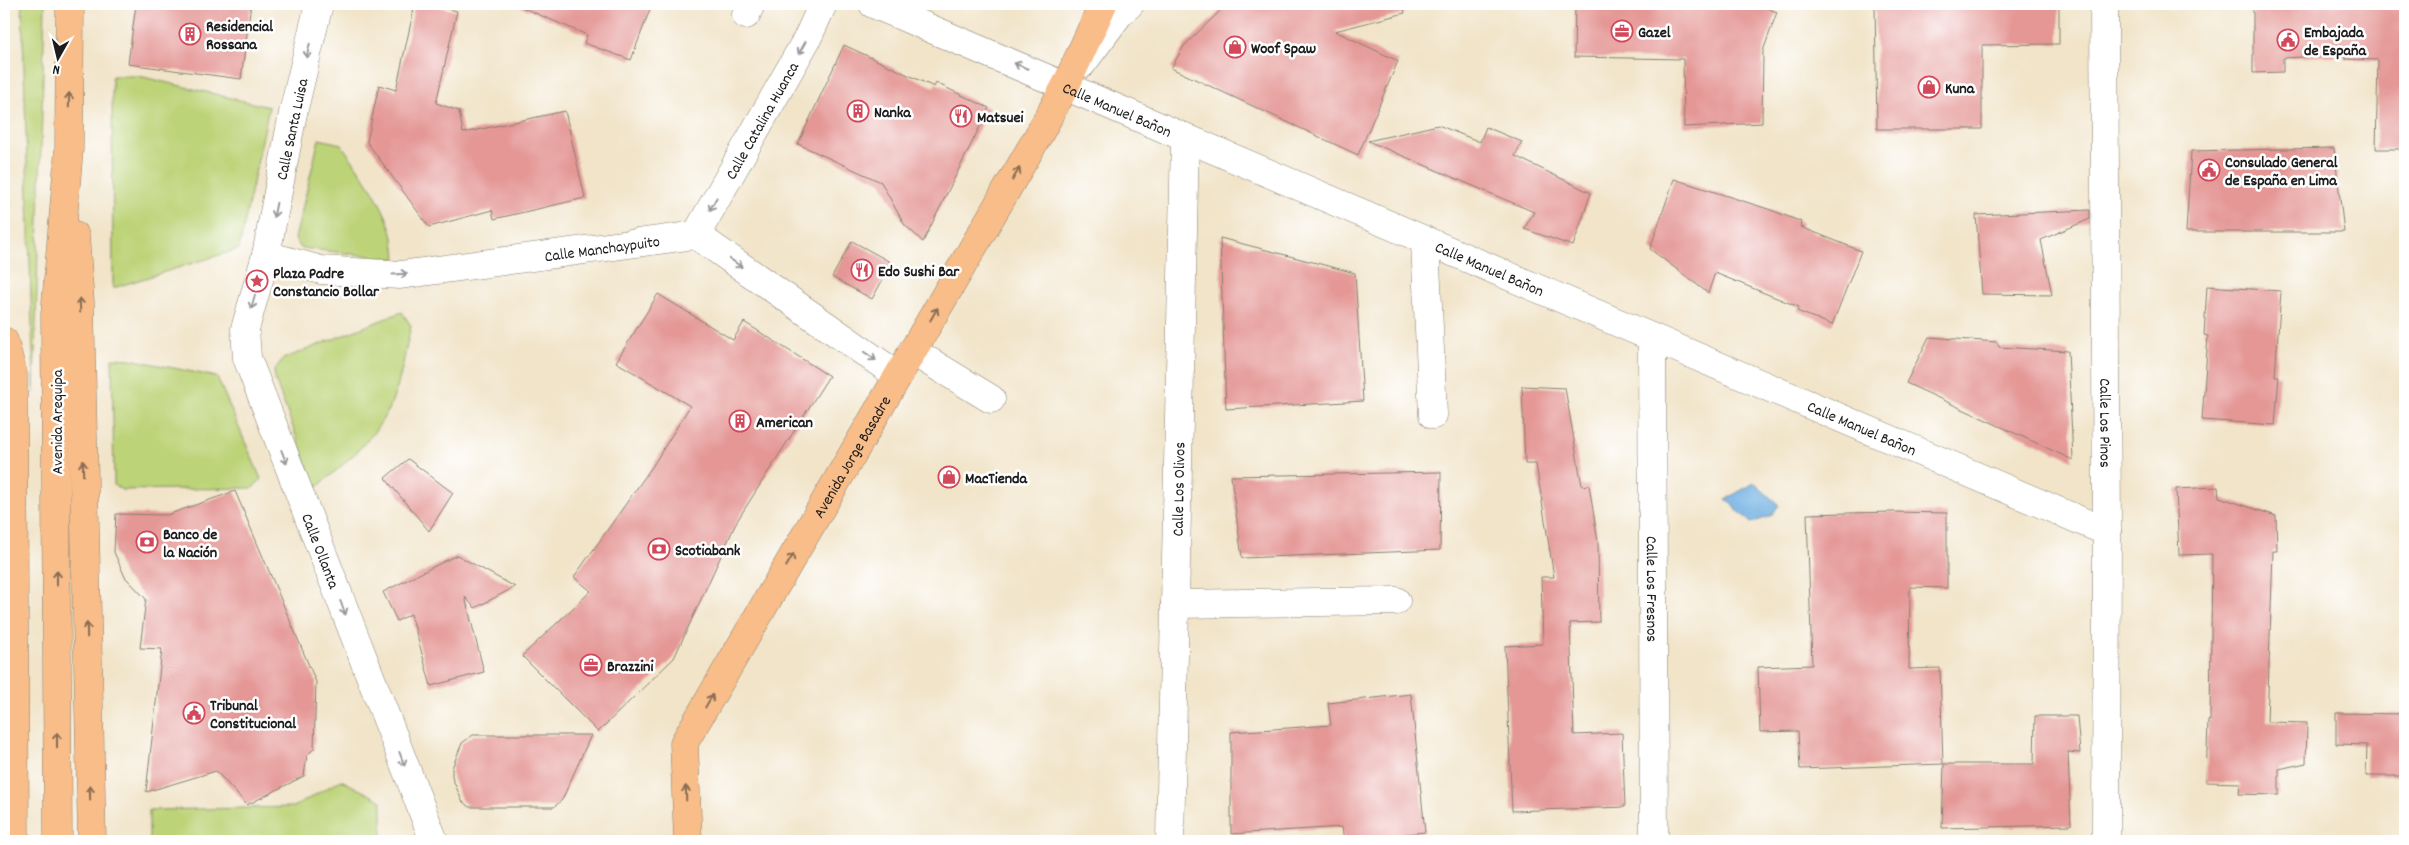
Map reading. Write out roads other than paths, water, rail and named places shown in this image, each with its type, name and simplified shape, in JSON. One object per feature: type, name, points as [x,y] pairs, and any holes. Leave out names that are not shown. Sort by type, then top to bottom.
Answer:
[{"type":"main road","name":"Avenida Arequipa","points":[[58,841],[55,314],[69,149],[70,4]]},
{"type":"main road","name":"Avenida Jorge Basadre","points":[[688,841],[684,743],[1038,136],[1066,85],[1103,4]]},
{"type":"main road","points":[[69,149],[80,302],[92,841]]},
{"type":"main road","points":[[4,341],[13,374],[14,841]]},
{"type":"street","name":"Calle Santa Luisa","points":[[266,255],[293,113],[319,4]]},
{"type":"street","name":"Calle Catalina Huanca","points":[[696,235],[806,39],[823,4]]},
{"type":"street","name":"Calle Manuel Bañon","points":[[874,4],[1066,85],[1425,242],[2107,532]]},
{"type":"street","points":[[1066,85],[1120,13],[1130,4]]},
{"type":"street","name":"Calle Los Pinos","points":[[2104,4],[2107,532],[2106,841]]},
{"type":"street","name":"Calle Los Olivos","points":[[1170,841],[1185,137]]},
{"type":"street","name":"Calle Manchaypuito","points":[[266,255],[321,270],[400,275],[696,235]]},
{"type":"street","points":[[696,235],[897,375]]},
{"type":"street","points":[[1425,242],[1433,415]]},
{"type":"street","name":"Calle Ollanta","points":[[266,255],[245,329],[247,358],[434,841]]},
{"type":"street","name":"Calle Los Fresnos","points":[[1652,338],[1654,841]]},
{"type":"street","points":[[912,351],[991,399]]},
{"type":"street","points":[[1175,604],[1396,601]]},
{"type":"water","points":[[1754,483],[1779,505],[1771,516],[1751,523],[1726,499]]},
{"type":"place","name":"Gazel","points":[[1622,31]]},
{"type":"place","name":"Residencial Rossana","points":[[190,34]]},
{"type":"place","name":"Embajada de España","points":[[2288,40]]},
{"type":"place","name":"Woof Spaw","points":[[1235,47]]},
{"type":"place","name":"Kuna","points":[[1929,87]]},
{"type":"place","name":"Nanka","points":[[858,111]]},
{"type":"place","name":"Matsuei","points":[[961,116]]},
{"type":"place","name":"Consulado General de España en Lima","points":[[2209,170]]},
{"type":"place","name":"Edo Sushi Bar","points":[[862,270]]},
{"type":"place","name":"Plaza Padre Constancio Bollar","points":[[257,281]]},
{"type":"place","name":"American","points":[[740,421]]},
{"type":"place","name":"MacTienda","points":[[949,477]]},
{"type":"place","name":"Banco de la Nación","points":[[147,542]]},
{"type":"place","name":"Scotiabank","points":[[659,549]]},
{"type":"place","name":"Brazzini","points":[[591,665]]},
{"type":"place","name":"Tribunal Constitucional","points":[[194,713]]}]
